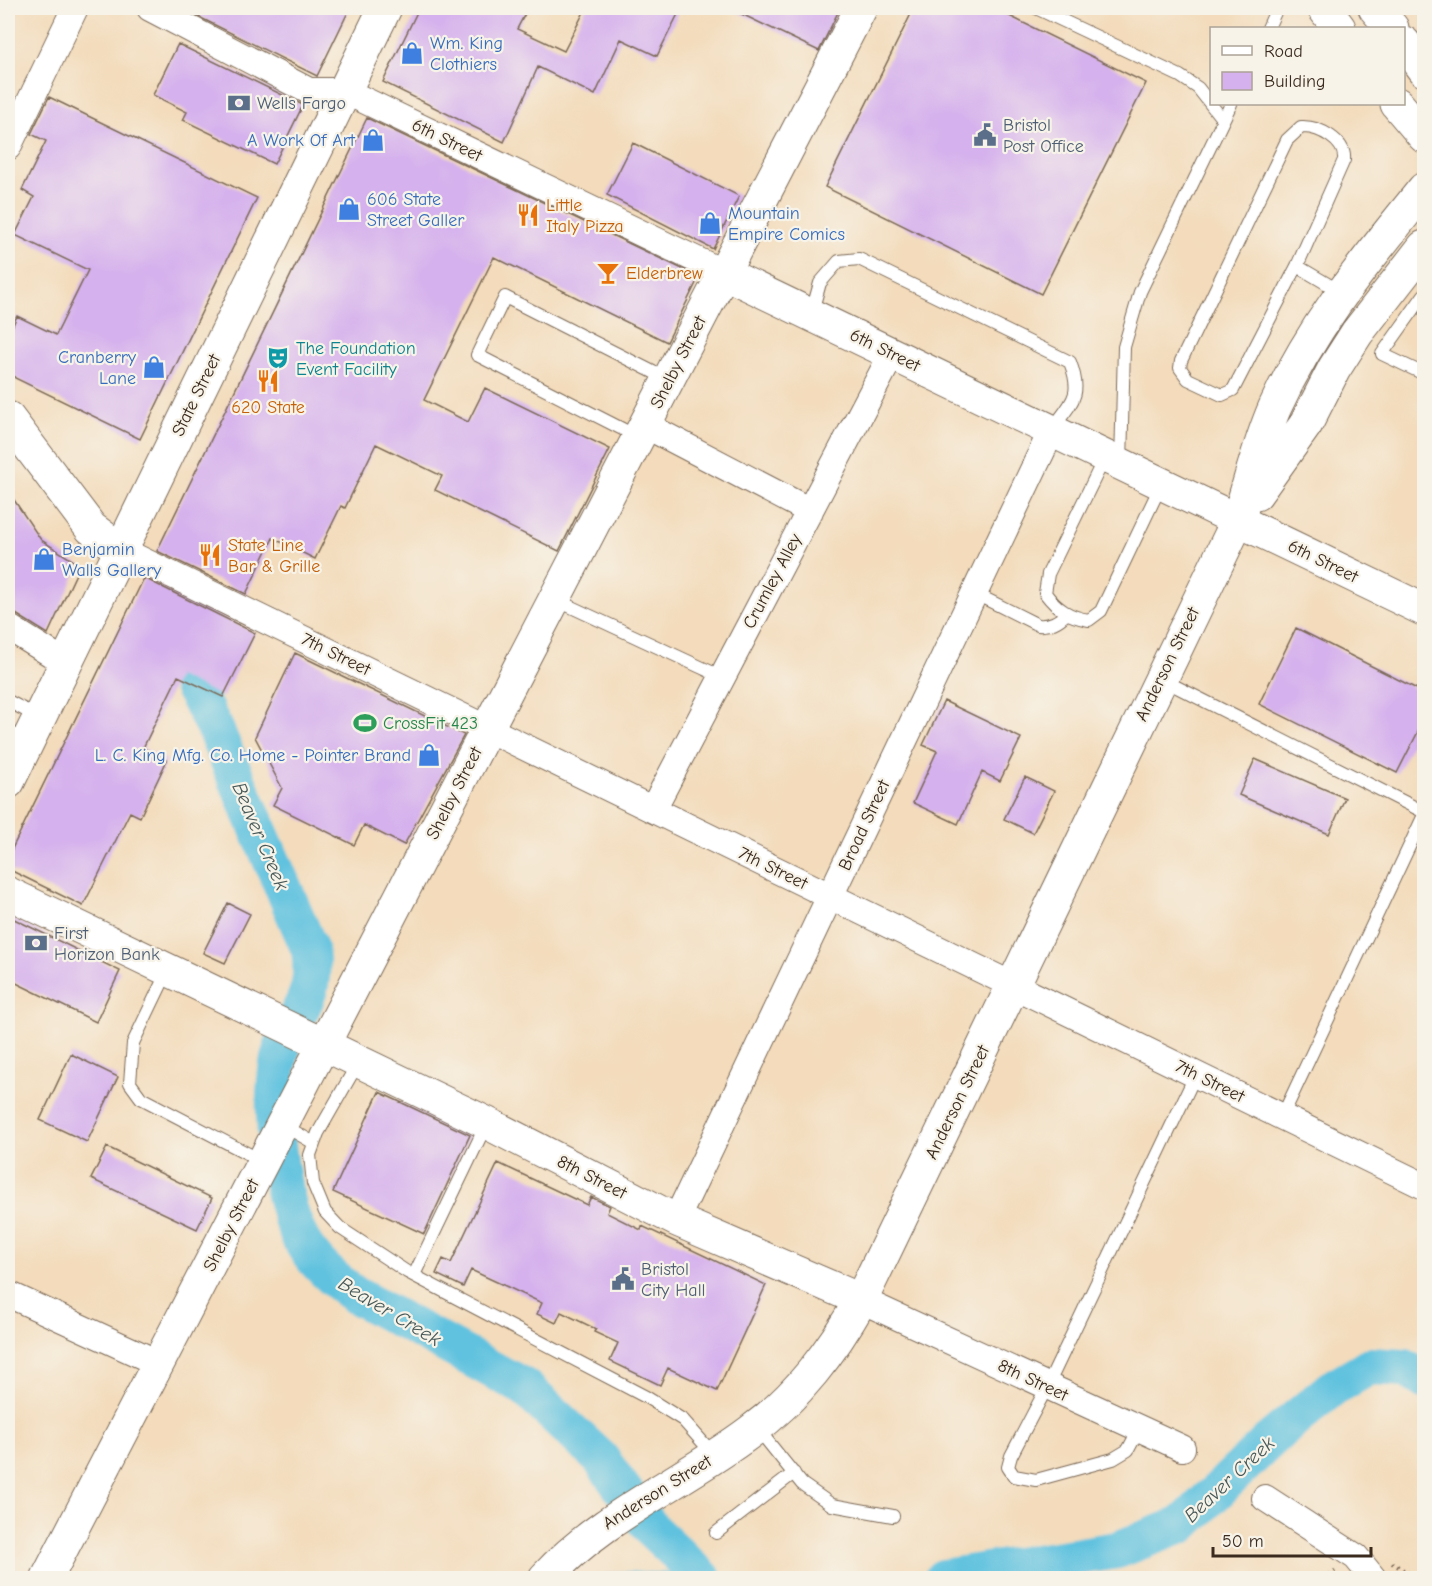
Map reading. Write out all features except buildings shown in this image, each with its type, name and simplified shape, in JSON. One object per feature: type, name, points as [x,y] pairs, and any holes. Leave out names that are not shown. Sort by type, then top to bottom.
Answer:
[{"type":"main road","name":"State Street","points":[[8,782],[385,8]]},
{"type":"main road","points":[[1324,8],[1338,27]]},
{"type":"main road","points":[[1375,8],[1391,27]]},
{"type":"main road","points":[[1405,44],[1425,70]]},
{"type":"main road","points":[[1398,105],[1425,136]]},
{"type":"main road","name":"Anderson Street","points":[[545,1578],[583,1541],[756,1427],[794,1395],[844,1331],[1238,520],[1274,409],[1312,336],[1341,292],[1425,189]]},
{"type":"main road","name":"Anderson Street","points":[[1238,520],[1306,424],[1334,369],[1363,324],[1425,247]]},
{"type":"main road","points":[[8,418],[91,528],[121,550]]},
{"type":"street","points":[[8,147],[75,8]]},
{"type":"street","points":[[150,8],[309,91],[345,91]]},
{"type":"street","name":"Shelby Street","points":[[47,1578],[264,1161],[316,1043],[488,728],[861,8]]},
{"type":"street","name":"6th Street","points":[[345,91],[1425,610]]},
{"type":"street","name":"Crumley Alley","points":[[652,809],[892,354]]},
{"type":"street","name":"Broad Street","points":[[676,1220],[1052,430]]},
{"type":"street","points":[[642,431],[810,511]]},
{"type":"street","name":"7th Street","points":[[121,550],[1425,1186]]},
{"type":"street","points":[[8,627],[66,663]]},
{"type":"street","name":"8th Street","points":[[8,893],[316,1043],[487,1123],[676,1220],[861,1300],[1182,1448]]},
{"type":"street","points":[[8,1294],[158,1363]]},
{"type":"street","points":[[1265,1498],[1356,1557],[1373,1578]]},
{"type":"lane","points":[[1036,8],[1180,76],[1198,88],[1210,103]]},
{"type":"lane","points":[[1268,27],[1277,8]]},
{"type":"lane","points":[[1211,105],[1223,120]]},
{"type":"lane","points":[[1162,483],[1101,611],[1089,620],[1057,608],[1045,593],[1048,574],[1113,460],[1124,347],[1137,303],[1230,105]]},
{"type":"lane","points":[[1307,127],[1337,140],[1345,153],[1344,160],[1297,266],[1233,390],[1222,395],[1188,379],[1180,368],[1181,361],[1287,140],[1294,131],[1307,127]]},
{"type":"lane","points":[[811,315],[820,283],[839,261],[859,259],[1070,362],[1078,381],[1073,401],[1052,430]]},
{"type":"lane","points":[[1297,266],[1341,292]]},
{"type":"lane","points":[[642,431],[477,355],[505,297],[668,380]]},
{"type":"lane","points":[[1422,302],[1382,354],[1425,374]]},
{"type":"lane","points":[[974,593],[1038,625],[1047,626],[1058,621],[1067,613]]},
{"type":"lane","points":[[554,599],[722,677]]},
{"type":"lane","points":[[1160,679],[1425,814],[1282,1117]]},
{"type":"lane","points":[[8,702],[39,718]]},
{"type":"lane","points":[[168,970],[133,1043],[130,1083],[141,1098],[264,1161]]},
{"type":"lane","points":[[358,1063],[314,1143],[310,1155],[313,1183],[325,1212],[340,1228],[414,1275],[646,1397],[683,1420],[715,1456]]},
{"type":"lane","points":[[1139,1429],[1128,1450],[1113,1459],[1036,1480],[1014,1476],[1008,1467],[1011,1456],[1047,1387],[1196,1074]]},
{"type":"lane","points":[[414,1275],[487,1123]]},
{"type":"lane","points":[[282,1124],[314,1143]]},
{"type":"lane","points":[[756,1427],[802,1484],[832,1505],[893,1516]]},
{"type":"lane","points":[[716,1533],[794,1473]]},
{"type":"path","points":[[1324,1578],[1334,1572],[1338,1565]]},
{"type":"path","points":[[1227,1578],[1287,1578]]},
{"type":"waterway","name":"Beaver Creek","points":[[192,686],[215,729],[310,950],[311,980],[304,1002],[282,1048],[277,1068],[275,1093],[275,1121],[282,1179],[296,1230],[306,1248],[329,1274],[355,1295],[524,1387],[600,1458],[653,1531],[703,1578]]},
{"type":"waterway","name":"Beaver Creek","points":[[943,1578],[1117,1550],[1182,1525],[1270,1440],[1331,1389],[1370,1366],[1405,1368],[1424,1380]]},
{"type":"waterway","points":[[600,1578],[622,1574],[702,1577]]},
{"type":"place","name":"Wm. King Clothiers","points":[[412,53]]},
{"type":"place","name":"Wells Fargo","points":[[239,103]]},
{"type":"place","name":"Bristol Post Office","points":[[985,135]]},
{"type":"place","name":"A Work Of Art","points":[[373,140]]},
{"type":"place","name":"606 State Street Galler","points":[[349,209]]},
{"type":"place","name":"Little Italy Pizza","points":[[528,215]]},
{"type":"place","name":"Mountain Empire Comics","points":[[710,223]]},
{"type":"place","name":"Elderbrew","points":[[608,273]]},
{"type":"place","name":"The Foundation Event Facility","points":[[278,358]]},
{"type":"place","name":"Cranberry Lane","points":[[154,367]]},
{"type":"place","name":"620 State","points":[[268,381]]},
{"type":"place","name":"State Line Bar & Grille","points":[[210,555]]},
{"type":"place","name":"Benjamin Walls Gallery","points":[[44,559]]},
{"type":"place","name":"CrossFit 423","points":[[365,723]]},
{"type":"place","name":"L. C. King Mfg. Co. Home - Pointer Brand","points":[[429,755]]},
{"type":"place","name":"First Horizon Bank","points":[[36,943]]},
{"type":"place","name":"Bristol City Hall","points":[[623,1279]]}]
